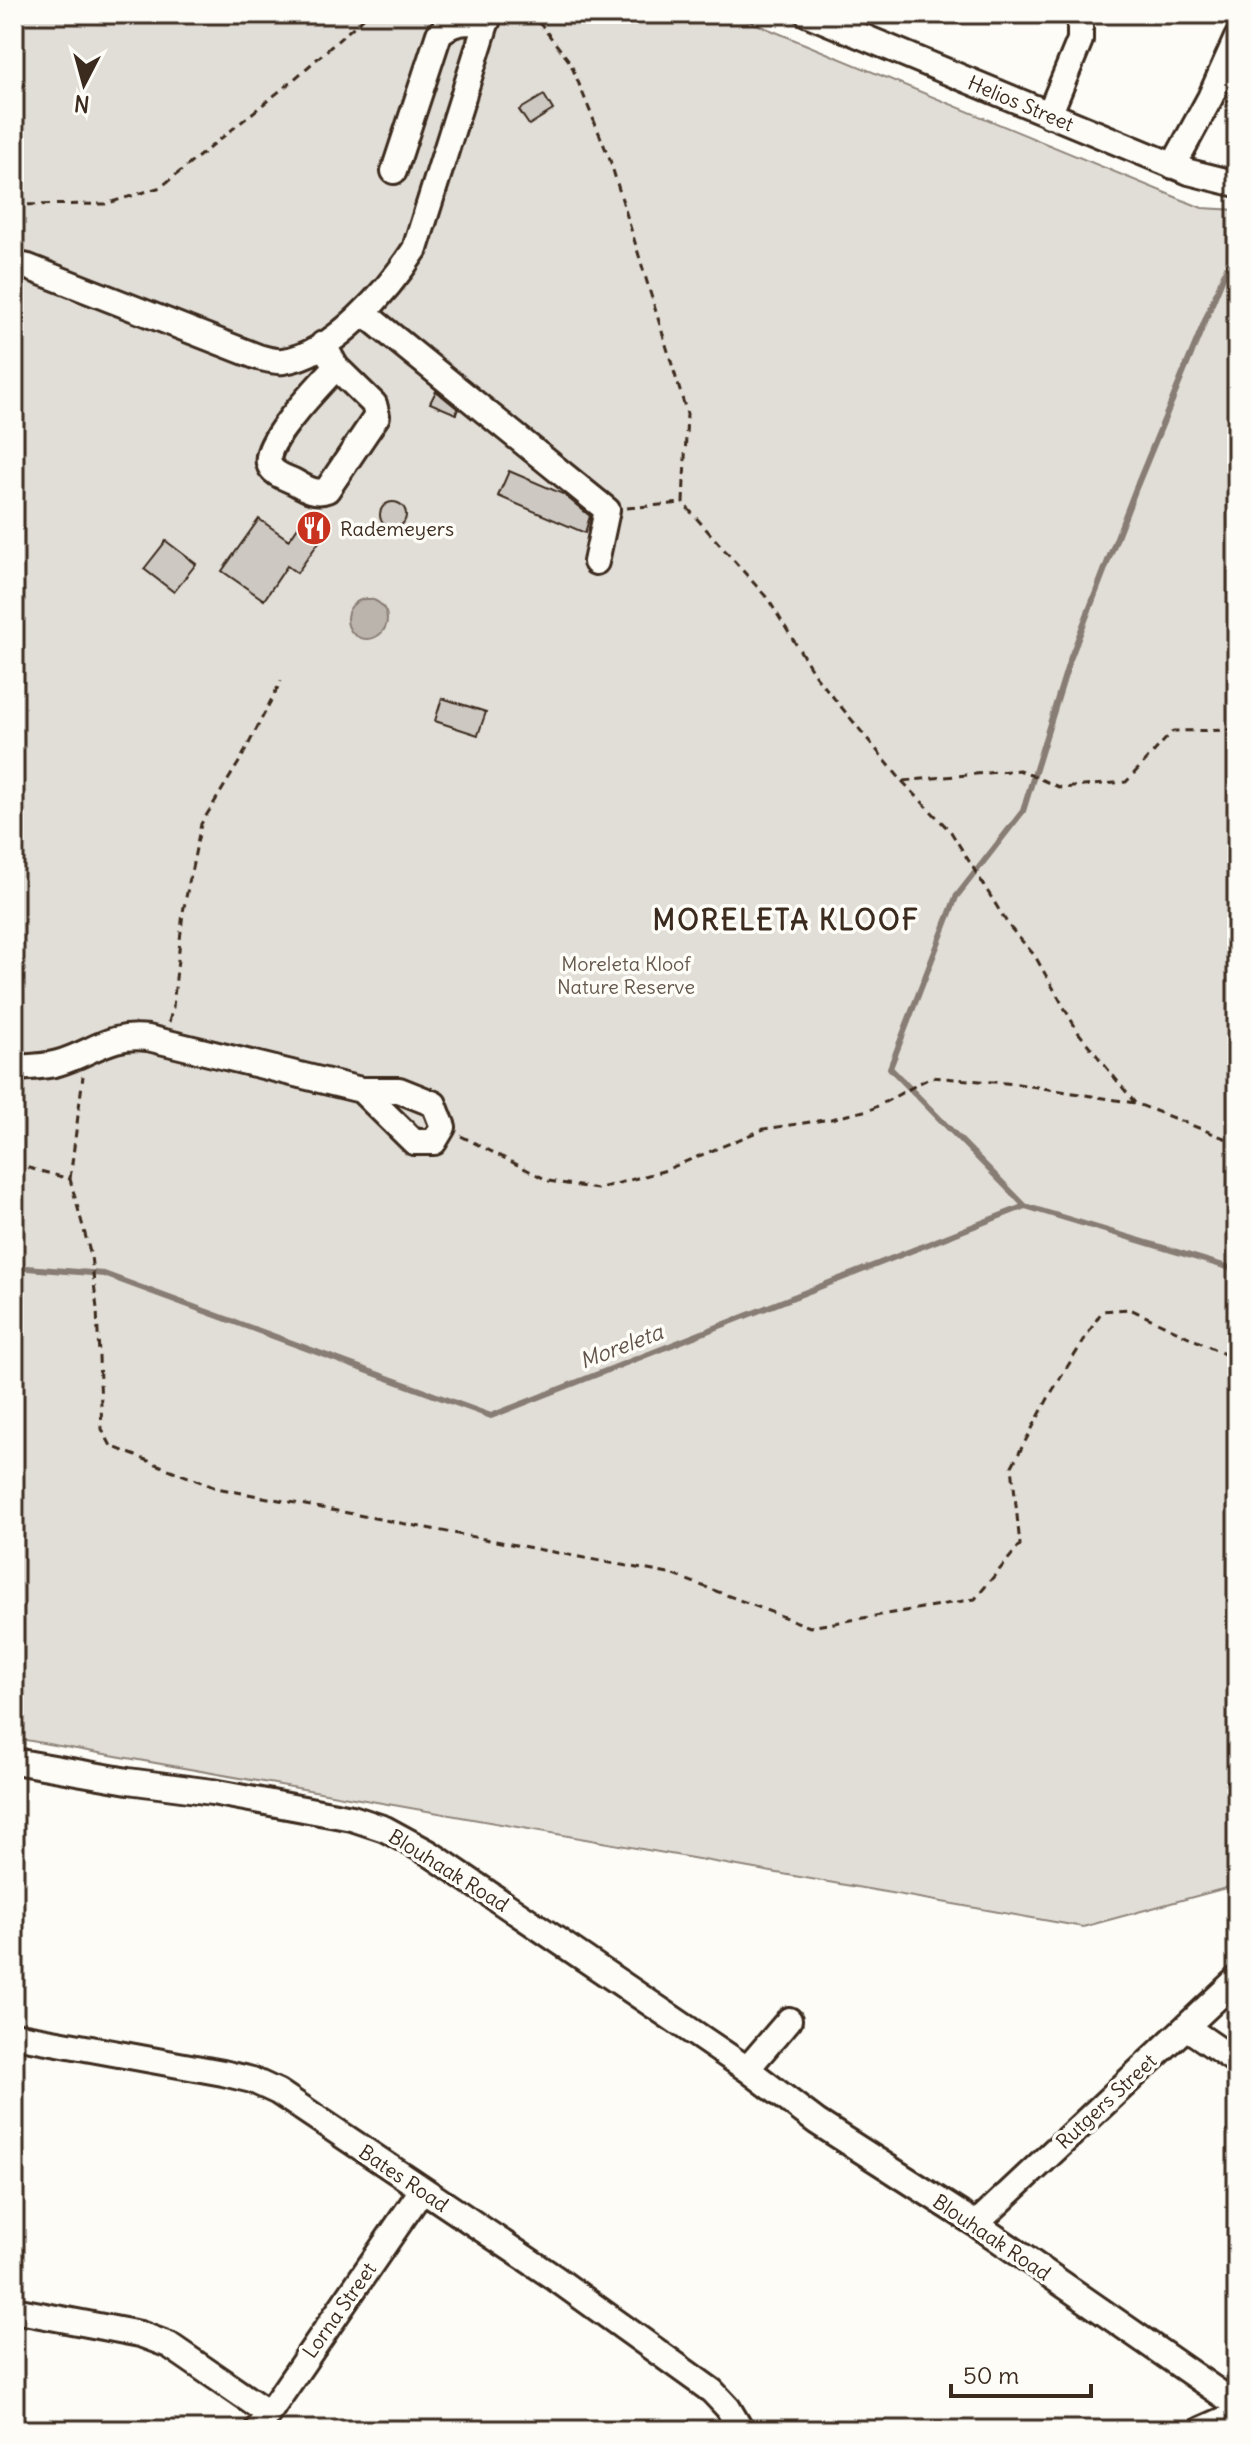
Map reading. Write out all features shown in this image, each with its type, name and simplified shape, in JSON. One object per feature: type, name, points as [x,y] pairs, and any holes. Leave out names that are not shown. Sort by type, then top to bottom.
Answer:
[{"type":"street","name":"Helios Street","points":[[808,14],[1173,166],[1237,184]]},
{"type":"street","points":[[1049,115],[1080,40],[1080,14]]},
{"type":"street","points":[[14,264],[258,357],[280,361],[301,356],[365,314],[415,249],[488,18],[447,26],[439,34],[394,171]]},
{"type":"street","points":[[1173,166],[1210,98],[1237,38]]},
{"type":"street","points":[[365,314],[607,510],[596,562]]},
{"type":"street","points":[[323,344],[336,367],[374,404],[377,416],[327,490],[312,491],[275,472],[269,466],[268,458],[282,429],[336,367]]},
{"type":"street","points":[[14,1068],[56,1064],[109,1041],[129,1036],[164,1041],[361,1090],[399,1090],[434,1104],[443,1127],[434,1142],[414,1142],[361,1090]]},
{"type":"street","name":"Blouhaak Road","points":[[14,1761],[212,1792],[352,1818],[385,1829],[429,1853],[747,2069],[817,2122],[976,2224],[1237,2405]]},
{"type":"street","name":"Rutgers Street","points":[[976,2224],[1237,1979]]},
{"type":"street","points":[[747,2069],[789,2020]]},
{"type":"street","points":[[1186,2027],[1237,2062]]},
{"type":"street","name":"Bates Road","points":[[14,2035],[252,2080],[278,2092],[555,2278],[712,2391],[728,2408],[741,2430]]},
{"type":"street","name":"Lorna Street","points":[[262,2421],[422,2190]]},
{"type":"street","points":[[14,2310],[140,2334],[169,2345],[262,2421]]},
{"type":"street","points":[[1201,2430],[1237,2414]]},
{"type":"path","points":[[14,205],[105,204],[161,187],[292,81],[368,14]]},
{"type":"path","points":[[526,14],[541,25],[570,62],[610,160],[687,414],[683,503],[768,599],[815,675],[902,781],[951,832],[1009,926],[1035,956],[1078,1032],[1135,1103]]},
{"type":"path","points":[[607,510],[683,503]]},
{"type":"path","points":[[164,1041],[173,1007],[183,912],[201,824],[241,759],[281,681]]},
{"type":"path","points":[[902,781],[1019,770],[1061,788],[1126,782],[1173,731],[1237,730]]},
{"type":"path","points":[[86,1053],[70,1179],[91,1256],[97,1309],[102,1429],[111,1446],[216,1488],[674,1575],[810,1627],[975,1599],[1020,1545],[1012,1466],[1051,1393],[1102,1311],[1130,1309],[1237,1360]]},
{"type":"path","points":[[443,1127],[549,1181],[597,1189],[663,1171],[764,1129],[872,1109],[931,1077],[1018,1084],[1135,1103],[1237,1143]]},
{"type":"path","points":[[14,1164],[70,1179]]},
{"type":"green space","name":"Moreleta Kloof Nature Reserve","points":[[14,14],[732,14],[1202,208],[1237,210],[1237,1885],[1083,1927],[14,1738]]},
{"type":"shaded area","points":[[367,599],[381,605],[387,619],[381,633],[367,639],[353,633],[347,619],[353,605]]},
{"type":"building","points":[[544,95],[553,110],[529,125],[519,110]]},
{"type":"building","points":[[436,391],[458,409],[456,414],[430,403]]},
{"type":"building","points":[[509,471],[563,494],[590,516],[585,533],[498,496]]},
{"type":"building","points":[[393,502],[402,506],[406,515],[402,524],[393,528],[384,524],[380,515],[384,506]]},
{"type":"building","points":[[259,519],[289,540],[300,524],[321,539],[297,573],[287,566],[264,600],[222,571]]},
{"type":"building","points":[[166,541],[196,564],[174,592],[144,569]]},
{"type":"building","points":[[442,698],[486,712],[478,735],[435,721]]},
{"type":"waterway","points":[[1025,1206],[890,1068],[956,897],[1023,811],[1069,662],[1136,488],[1237,243]]},
{"type":"waterway","name":"Moreleta","points":[[14,1267],[104,1274],[491,1416],[1025,1206],[1237,1270]]},
{"type":"place","name":"Rademeyers","points":[[314,528]]},
{"type":"district","name":"MORELETA KLOOF","points":[[786,920]]}]
